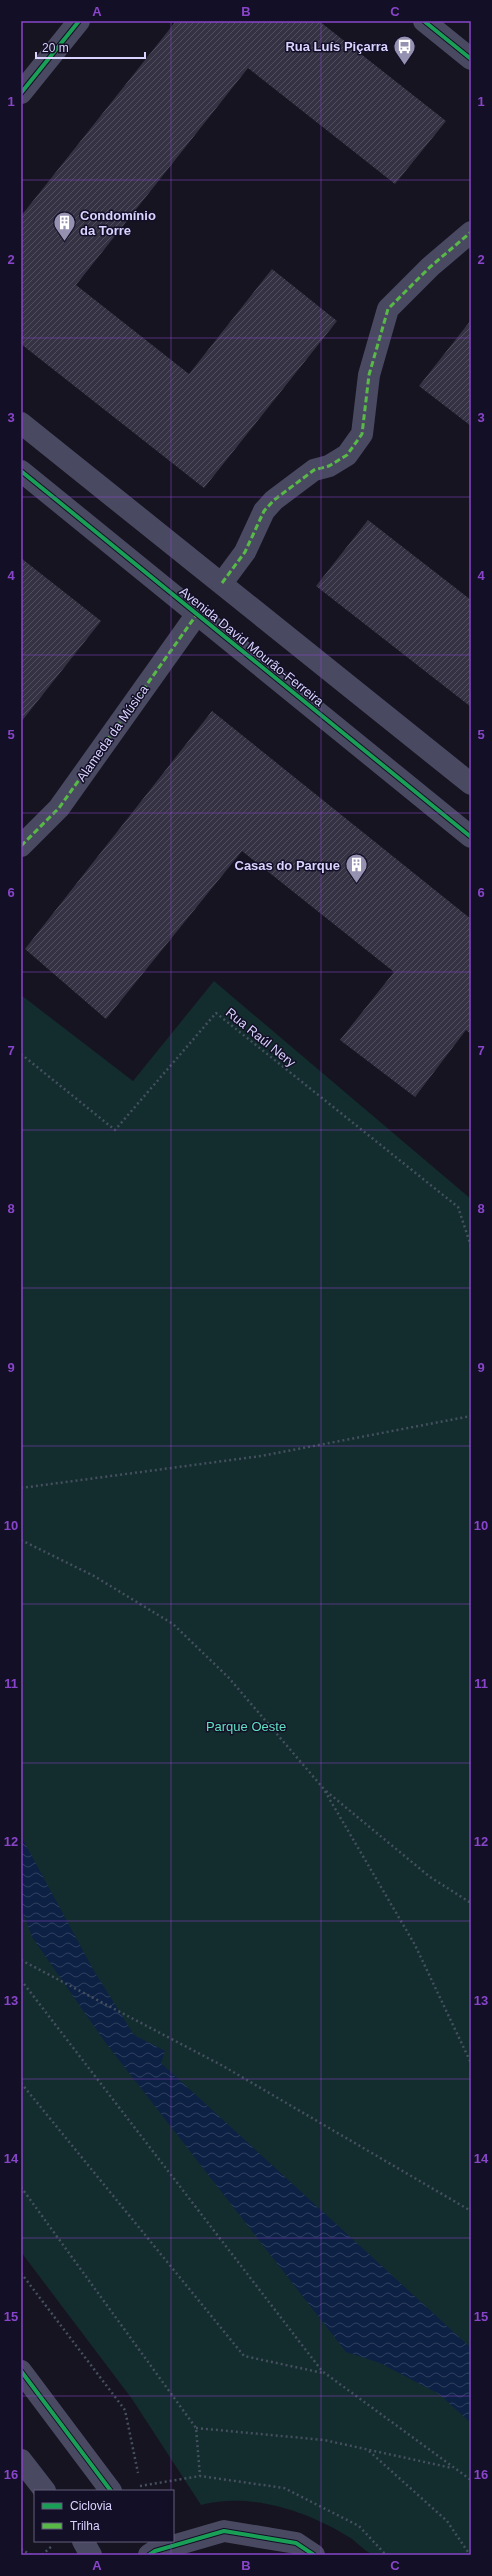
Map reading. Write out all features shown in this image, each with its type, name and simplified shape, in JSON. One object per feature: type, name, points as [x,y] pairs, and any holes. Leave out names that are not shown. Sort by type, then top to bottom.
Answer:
[{"type":"street","points":[[21,93],[79,21]]},
{"type":"street","points":[[424,21],[471,59]]},
{"type":"street","points":[[222,583],[245,552],[264,511],[274,500],[291,485],[314,470],[329,466],[347,455],[351,450],[362,434],[369,375],[388,309],[430,267],[471,232]]},
{"type":"street","points":[[21,423],[471,784]]},
{"type":"street","name":"Avenida David Mourão-Ferreira","points":[[21,471],[471,837]]},
{"type":"street","name":"Alameda da Música","points":[[21,846],[59,808],[197,614]]},
{"type":"street","points":[[21,2371],[110,2490]]},
{"type":"street","points":[[21,2460],[44,2490]]},
{"type":"street","points":[[150,2549],[224,2531],[296,2543],[314,2555]]},
{"type":"street","points":[[84,2542],[91,2555]]},
{"type":"path","points":[[21,1488],[261,1456],[471,1416]]},
{"type":"path","points":[[21,1540],[94,1576],[173,1624],[229,1678],[324,1788],[430,1877],[471,1903]]},
{"type":"path","points":[[324,1788],[415,1945],[471,2063]]},
{"type":"path","points":[[21,1960],[223,2066],[471,2211]]},
{"type":"path","points":[[21,1980],[324,2373],[471,2480]]},
{"type":"path","points":[[21,2083],[244,2356],[324,2373]]},
{"type":"path","points":[[21,2187],[196,2428],[200,2476]]},
{"type":"path","points":[[21,2273],[125,2410],[140,2486],[200,2476],[284,2488],[359,2526],[386,2555]]},
{"type":"path","points":[[196,2428],[324,2440],[454,2468]]},
{"type":"path","points":[[368,2450],[447,2520],[470,2555]]},
{"type":"path","points":[[42,2555],[57,2542]]},
{"type":"path","points":[[21,2549],[31,2555]]},
{"type":"green space","name":"Parque Oeste","points":[[214,981],[471,1199],[471,2555],[376,2555],[371,2554],[352,2539],[315,2519],[278,2506],[240,2501],[201,2505],[132,2399],[21,2252],[21,995],[133,1081]]},
{"type":"water","points":[[21,1836],[94,1971],[134,2035],[165,2051],[161,2063],[471,2348],[471,2423],[439,2394],[380,2363],[346,2352],[105,2042],[32,1937],[21,1907]]},
{"type":"building","name":"Condomínio da Torre","points":[[176,21],[319,21],[446,121],[395,184],[248,68],[76,285],[189,374],[272,269],[337,321],[204,488],[21,344],[21,216]]},
{"type":"building","points":[[471,320],[471,426],[419,386]]},
{"type":"building","points":[[368,520],[471,600],[471,707],[316,586]]},
{"type":"building","points":[[21,558],[101,621],[21,722]]},
{"type":"building","name":"Casas do Parque","points":[[212,711],[471,919],[471,1034],[466,1030],[415,1097],[340,1040],[394,972],[242,851],[106,1019],[25,949]]},
{"type":"marked path","points":[[222,583],[245,552],[264,511],[274,500],[314,470],[329,466],[347,455],[362,434],[369,375],[388,309],[430,267],[471,232]]},
{"type":"marked path","points":[[21,846],[59,808],[197,614]]},
{"type":"cycle path","points":[[21,93],[79,21]]},
{"type":"cycle path","points":[[424,21],[471,59]]},
{"type":"cycle path","points":[[21,471],[471,837]]},
{"type":"cycle path","points":[[21,2371],[110,2490]]},
{"type":"cycle path","points":[[149,2555],[155,2551],[224,2531],[296,2543],[314,2555]]},
{"type":"place","name":"Rua Luís Piçarra","points":[[404,66]]},
{"type":"place","name":"Condomínio da Torre","points":[[65,242]]},
{"type":"place","name":"Casas do Parque","points":[[356,884]]}]
